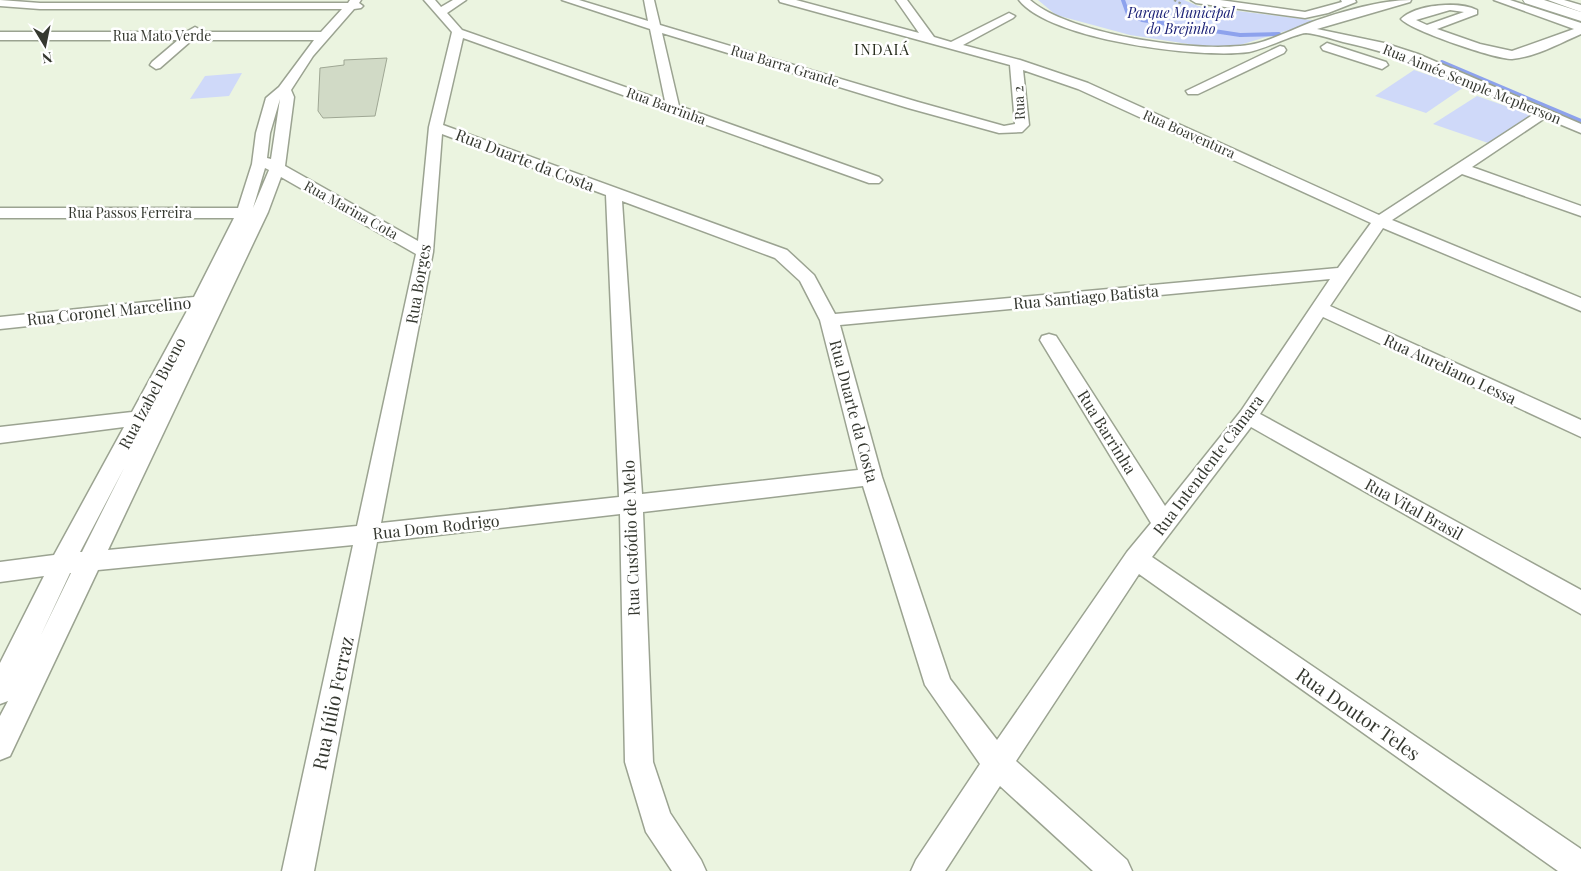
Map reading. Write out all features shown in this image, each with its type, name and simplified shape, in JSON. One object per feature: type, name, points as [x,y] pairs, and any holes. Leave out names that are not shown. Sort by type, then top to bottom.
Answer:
[{"type":"highway","points":[[1530,0],[1581,16]]},
{"type":"street","points":[[40,6],[52,0]]},
{"type":"street","points":[[8,15],[67,0]]},
{"type":"street","points":[[428,0],[458,32]]},
{"type":"street","points":[[440,12],[461,0]]},
{"type":"street","name":"Rua Barra Grande","points":[[567,0],[913,105],[1004,130]]},
{"type":"street","points":[[649,0],[673,109]]},
{"type":"street","name":"Rua Boaventura","points":[[784,0],[930,40],[956,43],[1083,86],[1380,221],[1581,305]]},
{"type":"street","points":[[901,0],[930,40]]},
{"type":"street","points":[[1024,0],[1049,19],[1088,31],[1141,41],[1217,51],[1251,48],[1311,32],[1406,0]]},
{"type":"street","points":[[1196,0],[1305,15],[1324,11],[1350,1],[1373,10]]},
{"type":"street","points":[[1499,0],[1581,26]]},
{"type":"street","points":[[1553,0],[1581,9]]},
{"type":"street","points":[[1574,0],[1581,2]]},
{"type":"street","points":[[0,3],[40,6],[229,3],[354,5]]},
{"type":"street","points":[[156,65],[229,3]]},
{"type":"street","points":[[1428,28],[1473,12],[1468,8],[1450,4],[1407,19],[1428,28],[1499,54],[1513,55],[1581,30]]},
{"type":"street","name":"Rua Izabel Bueno","points":[[252,213],[263,133],[273,98],[284,90],[308,54],[354,5]]},
{"type":"street","points":[[956,43],[1009,16]]},
{"type":"street","name":"Rua Barrinha","points":[[458,32],[874,180]]},
{"type":"street","name":"Rua Borges","points":[[368,534],[425,252],[436,127],[458,32]]},
{"type":"street","points":[[1311,32],[1382,65]]},
{"type":"street","points":[[1192,91],[1311,32]]},
{"type":"street","name":"Rua Aimée Semple Mcpherson","points":[[1311,32],[1380,46],[1414,57],[1581,129]]},
{"type":"street","name":"Rua Aimée Semple Mcpherson","points":[[1311,32],[1380,36],[1432,51],[1581,116]]},
{"type":"street","points":[[0,44],[5,36]]},
{"type":"street","name":"Rua Mato Verde","points":[[5,36],[324,36]]},
{"type":"street","name":"Rua 2","points":[[1004,130],[1017,129],[1022,125],[1016,63]]},
{"type":"street","name":"Rua Izabel Bueno","points":[[0,746],[89,561],[162,416],[210,301],[252,213],[280,176],[286,97],[284,90]]},
{"type":"street","name":"Rua Intendente Câmara","points":[[927,871],[1136,559],[1248,416],[1319,308],[1380,221],[1544,113]]},
{"type":"street","name":"Rua Duarte da Costa","points":[[436,127],[781,254],[808,279],[828,320],[872,478],[939,685],[997,764],[1116,871]]},
{"type":"street","points":[[263,133],[268,138],[265,154],[266,163],[280,176]]},
{"type":"street","points":[[1460,168],[1581,211]]},
{"type":"street","name":"Rua Marina Cota","points":[[280,176],[425,252]]},
{"type":"street","name":"Rua Custódio de Melo","points":[[614,194],[630,505],[639,762],[656,821],[690,871]]},
{"type":"street","name":"Rua Passos Ferreira","points":[[0,213],[252,213]]},
{"type":"street","name":"Rua Santiago Batista","points":[[828,320],[1343,273]]},
{"type":"street","name":"Rua Izabel Bueno","points":[[0,691],[62,564],[139,419],[210,301]]},
{"type":"street","name":"Rua Coronel Marcelino","points":[[0,323],[210,301]]},
{"type":"street","name":"Rua Aureliano Lessa","points":[[1319,308],[1581,429]]},
{"type":"street","name":"Rua Barrinha","points":[[1049,340],[1164,524]]},
{"type":"street","points":[[0,434],[162,416]]},
{"type":"street","name":"Rua Vital Brasil","points":[[1248,416],[1581,603]]},
{"type":"street","name":"Rua Dom Rodrigo","points":[[0,572],[89,561],[368,534],[872,478]]},
{"type":"street","name":"Rua Júlio Ferraz","points":[[298,871],[368,534]]},
{"type":"street","name":"Rua Doutor Teles","points":[[1136,559],[1581,868]]},
{"type":"green space","name":"Parque Municipal do Brejinho","points":[[1038,0],[1184,0],[1198,6],[1319,21],[1233,47],[1208,47],[1130,35],[1056,15]]},
{"type":"green space","points":[[1414,70],[1464,87],[1426,113],[1375,96]]},
{"type":"green space","points":[[242,73],[229,96],[190,99],[205,76]]},
{"type":"green space","points":[[1477,96],[1531,115],[1491,144],[1433,124]]},
{"type":"building","points":[[387,58],[375,116],[323,118],[318,111],[320,68],[344,65],[344,60]]},
{"type":"waterway","points":[[1123,0],[1128,14],[1142,20],[1240,35],[1279,34]]},
{"type":"waterway","points":[[1442,62],[1581,121]]},
{"type":"district","name":"INDAIÁ","points":[[882,50]]}]
